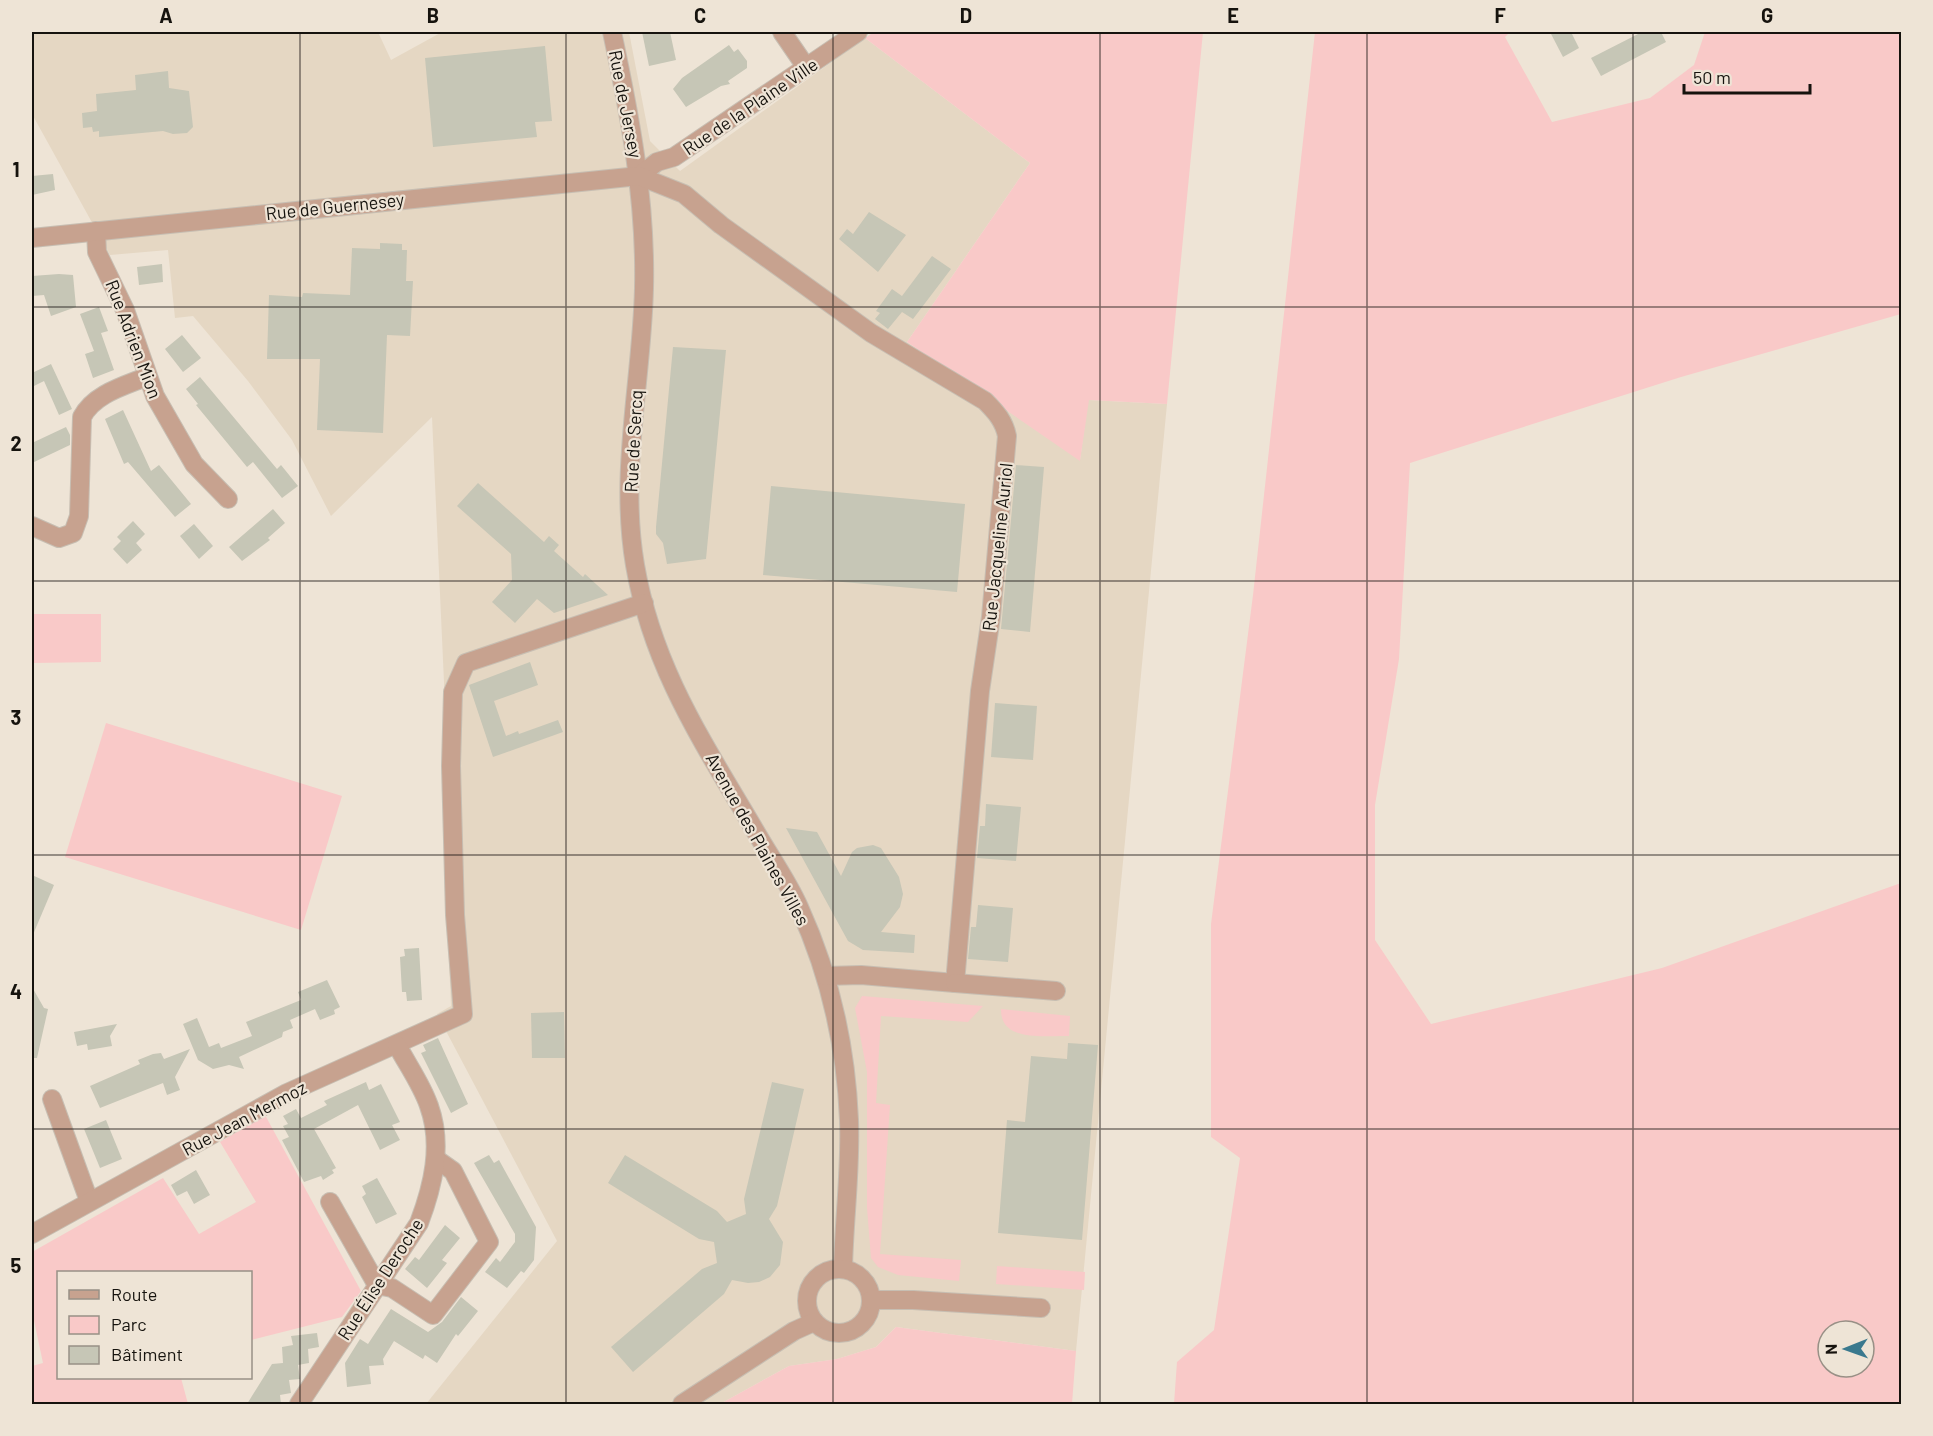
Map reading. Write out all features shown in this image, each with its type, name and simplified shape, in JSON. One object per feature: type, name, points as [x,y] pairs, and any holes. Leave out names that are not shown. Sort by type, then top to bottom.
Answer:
[{"type":"street","name":"Rue de Jersey","points":[[612,32],[632,123],[639,176]]},
{"type":"street","points":[[782,32],[806,67]]},
{"type":"street","name":"Rue de la Plaine Ville","points":[[639,176],[657,162],[674,157],[858,32]]},
{"type":"street","name":"Rue de Guernesey","points":[[32,238],[639,176]]},
{"type":"street","name":"Rue de Sercq","points":[[639,176],[644,235],[644,293],[631,438],[630,490],[635,566],[663,666],[678,699]]},
{"type":"street","name":"Rue Jacqueline Auriol","points":[[639,176],[684,194],[721,225],[871,333],[985,401],[1005,425],[1007,436],[991,617],[980,692],[955,983]]},
{"type":"street","name":"Rue Adrien Mion","points":[[96,231],[98,252],[125,310],[146,377],[194,464],[228,499]]},
{"type":"street","points":[[32,526],[58,538],[73,533],[79,516],[82,417],[87,407],[97,399],[146,377]]},
{"type":"street","name":"Rue Jean Mermoz","points":[[32,1234],[287,1093],[463,1014],[455,903],[451,766],[453,692],[466,663],[644,603]]},
{"type":"street","name":"Avenue des Plaines Villes","points":[[678,699],[798,903],[826,976],[842,1047],[849,1122],[843,1269]]},
{"type":"street","points":[[826,976],[861,975],[1056,991]]},
{"type":"street","name":"Rue Élise Deroche","points":[[299,1404],[419,1223],[430,1193],[436,1159],[429,1106],[397,1045]]},
{"type":"street","points":[[52,1099],[89,1201]]},
{"type":"street","points":[[330,1202],[376,1285],[392,1288],[433,1315],[489,1242],[453,1171],[436,1159]]},
{"type":"street","points":[[832,1269],[843,1269],[860,1276],[866,1283],[871,1300],[864,1321],[845,1332],[823,1329],[814,1322],[807,1301],[813,1280],[832,1269]]},
{"type":"street","points":[[871,1300],[913,1299],[1041,1308]]},
{"type":"street","points":[[682,1404],[724,1375],[814,1322]]},
{"type":"shaded area","points":[[32,32],[378,32],[391,60],[442,32],[629,32],[650,141],[680,171],[865,38],[1030,163],[907,342],[1080,460],[1088,400],[1167,404],[1076,1351],[896,1327],[876,1347],[837,1359],[789,1366],[720,1404],[426,1404],[557,1241],[437,1014],[451,1006],[445,873],[444,682],[432,417],[331,516],[292,440],[248,381],[193,316],[175,318],[168,250],[110,255],[32,114]]},
{"type":"green space","points":[[874,32],[1203,32],[1167,404],[1089,400],[1080,461],[907,342],[1030,163],[865,38]]},
{"type":"green space","points":[[1315,32],[1510,32],[1505,37],[1552,122],[1650,98],[1694,65],[1705,32],[1901,32],[1901,314],[1681,377],[1410,463],[1399,659],[1375,805],[1375,940],[1431,1024],[1662,968],[1901,883],[1901,1404],[1174,1404],[1177,1362],[1214,1330],[1240,1158],[1211,1137],[1211,924],[1253,595]]},
{"type":"green space","points":[[32,614],[101,614],[101,662],[32,663]]},
{"type":"green space","points":[[106,723],[342,796],[301,930],[65,857]]},
{"type":"green space","points":[[862,996],[983,1006],[968,1022],[881,1016],[876,1103],[890,1105],[880,1254],[961,1260],[959,1281],[898,1275],[878,1267],[871,1258],[867,1208],[867,1072],[855,1008]]},
{"type":"green space","points":[[1001,1009],[1070,1016],[1069,1036],[1037,1036],[1016,1032],[1003,1020]]},
{"type":"green space","points":[[265,1115],[361,1291],[342,1317],[252,1340],[252,1271],[57,1271],[57,1379],[181,1379],[188,1404],[32,1404],[32,1366],[43,1363],[32,1311],[32,1252],[163,1178],[199,1234],[256,1202],[220,1142]]},
{"type":"green space","points":[[997,1266],[1085,1272],[1084,1290],[996,1284]]},
{"type":"green space","points":[[896,1327],[1076,1351],[1072,1404],[720,1404],[789,1366],[837,1359],[876,1347]]},
{"type":"building","points":[[642,32],[670,32],[676,60],[649,66]]},
{"type":"building","points":[[1550,32],[1571,32],[1579,48],[1563,57]]},
{"type":"building","points":[[1642,32],[1661,32],[1666,42],[1601,76],[1591,58]]},
{"type":"building","points":[[729,45],[734,52],[738,49],[747,61],[747,68],[728,81],[730,84],[721,86],[686,107],[673,89],[682,78]]},
{"type":"building","points":[[545,46],[552,121],[535,122],[537,137],[433,147],[425,58]]},
{"type":"building","points":[[168,71],[169,88],[189,91],[193,127],[187,133],[173,134],[163,131],[99,137],[99,131],[93,132],[92,127],[83,128],[82,113],[97,111],[96,94],[136,90],[135,75]]},
{"type":"building","points":[[53,174],[55,190],[32,195],[32,176]]},
{"type":"building","points":[[869,212],[906,235],[878,272],[839,239],[847,229],[853,234]]},
{"type":"building","points":[[380,243],[402,244],[402,250],[407,250],[406,281],[413,281],[410,336],[387,335],[383,433],[317,430],[320,359],[267,359],[269,295],[302,297],[303,293],[350,295],[352,248],[380,249]]},
{"type":"building","points":[[932,256],[951,269],[913,319],[902,312],[888,329],[875,319],[880,313],[876,311],[892,289],[902,296]]},
{"type":"building","points":[[162,264],[163,282],[139,285],[137,267]]},
{"type":"building","points":[[73,275],[76,307],[51,316],[44,295],[32,296],[32,276]]},
{"type":"building","points":[[99,307],[108,331],[101,333],[114,370],[93,378],[85,354],[94,351],[80,314]]},
{"type":"building","points":[[182,335],[201,358],[183,372],[165,349]]},
{"type":"building","points":[[673,347],[726,350],[706,559],[667,564],[663,543],[656,534],[656,527]]},
{"type":"building","points":[[51,364],[72,409],[59,415],[44,381],[32,387],[32,373]]},
{"type":"building","points":[[200,377],[277,469],[281,465],[298,486],[282,498],[253,462],[247,467],[196,405],[198,404],[186,389]]},
{"type":"building","points":[[123,410],[151,471],[159,465],[191,504],[175,517],[128,462],[124,464],[105,419]]},
{"type":"building","points":[[66,427],[70,435],[70,445],[32,463],[32,443]]},
{"type":"building","points":[[1016,465],[1044,467],[1030,632],[1001,629]]},
{"type":"building","points":[[478,483],[544,542],[549,536],[559,545],[554,551],[583,577],[585,574],[608,595],[554,613],[537,599],[515,623],[492,602],[512,580],[511,554],[457,506]]},
{"type":"building","points":[[771,486],[965,504],[957,592],[763,575]]},
{"type":"building","points":[[273,509],[285,523],[268,538],[270,540],[242,561],[229,547]]},
{"type":"building","points":[[133,521],[145,534],[136,543],[142,550],[127,564],[113,549],[121,541],[117,537]]},
{"type":"building","points":[[194,524],[213,546],[199,559],[180,536]]},
{"type":"building","points":[[530,662],[538,685],[494,701],[506,736],[518,731],[519,734],[558,720],[563,732],[493,757],[469,685]]},
{"type":"building","points":[[995,703],[1037,706],[1033,760],[991,757]]},
{"type":"building","points":[[986,804],[1021,807],[1016,861],[977,858],[980,826],[985,826]]},
{"type":"building","points":[[786,828],[817,832],[841,876],[852,852],[857,848],[873,845],[881,848],[899,877],[903,894],[900,907],[881,932],[915,935],[914,953],[863,950],[848,941]]},
{"type":"building","points":[[32,875],[54,885],[32,937]]},
{"type":"building","points":[[978,905],[1013,908],[1008,962],[968,959],[971,927],[976,927]]},
{"type":"building","points":[[419,948],[422,1000],[407,1001],[406,992],[402,992],[400,957],[405,956],[404,949]]},
{"type":"building","points":[[327,980],[340,1007],[334,1010],[335,1014],[320,1020],[315,1009],[290,1020],[293,1028],[283,1032],[282,1037],[239,1057],[244,1069],[229,1065],[213,1069],[198,1060],[183,1024],[197,1018],[209,1047],[219,1043],[221,1048],[252,1036],[246,1022],[301,1000],[298,992]]},
{"type":"building","points":[[32,987],[44,1008],[48,1009],[37,1058],[32,1058]]},
{"type":"building","points":[[564,1012],[565,1058],[532,1058],[531,1013]]},
{"type":"building","points":[[117,1024],[110,1036],[112,1046],[88,1050],[87,1044],[77,1046],[74,1032]]},
{"type":"building","points":[[438,1038],[468,1104],[451,1113],[421,1053],[426,1051],[423,1045]]},
{"type":"building","points":[[1068,1043],[1098,1045],[1082,1240],[998,1233],[1007,1120],[1025,1122],[1031,1056],[1067,1059]]},
{"type":"building","points":[[190,1049],[175,1077],[180,1090],[167,1095],[163,1083],[100,1108],[90,1086],[140,1064],[138,1060],[153,1054],[161,1053],[164,1059]]},
{"type":"building","points":[[366,1082],[369,1090],[381,1084],[400,1122],[392,1125],[400,1140],[380,1150],[358,1105],[314,1129],[336,1168],[332,1170],[334,1173],[323,1180],[321,1176],[304,1182],[282,1140],[289,1137],[283,1126],[288,1124],[283,1116],[296,1109],[301,1118],[327,1105],[324,1101]]},
{"type":"building","points":[[772,1082],[804,1089],[777,1206],[769,1219],[783,1242],[780,1265],[770,1277],[759,1282],[748,1283],[732,1280],[724,1294],[633,1372],[611,1347],[702,1269],[717,1263],[714,1242],[699,1239],[608,1183],[625,1155],[717,1211],[727,1222],[746,1214],[744,1199]]},
{"type":"building","points":[[106,1120],[122,1159],[100,1168],[84,1129]]},
{"type":"building","points":[[489,1155],[494,1163],[499,1160],[536,1227],[534,1260],[524,1273],[521,1271],[507,1288],[485,1272],[496,1258],[500,1262],[515,1242],[515,1234],[474,1163]]},
{"type":"building","points":[[196,1170],[210,1195],[194,1204],[187,1191],[177,1196],[171,1185]]},
{"type":"building","points":[[377,1178],[397,1214],[376,1224],[362,1197],[366,1194],[362,1186]]},
{"type":"building","points":[[445,1225],[460,1238],[442,1260],[447,1263],[427,1288],[405,1269],[415,1257],[419,1260]]},
{"type":"building","points":[[461,1297],[478,1311],[458,1336],[456,1334],[437,1363],[425,1355],[423,1359],[394,1341],[383,1359],[384,1365],[369,1366],[371,1384],[347,1387],[345,1363],[360,1339],[368,1344],[391,1309],[428,1332],[442,1322]]},
{"type":"building","points":[[317,1333],[319,1347],[308,1349],[309,1363],[298,1365],[300,1379],[289,1380],[291,1393],[280,1395],[281,1404],[247,1404],[272,1364],[283,1363],[282,1347],[293,1345],[291,1336]]}]
